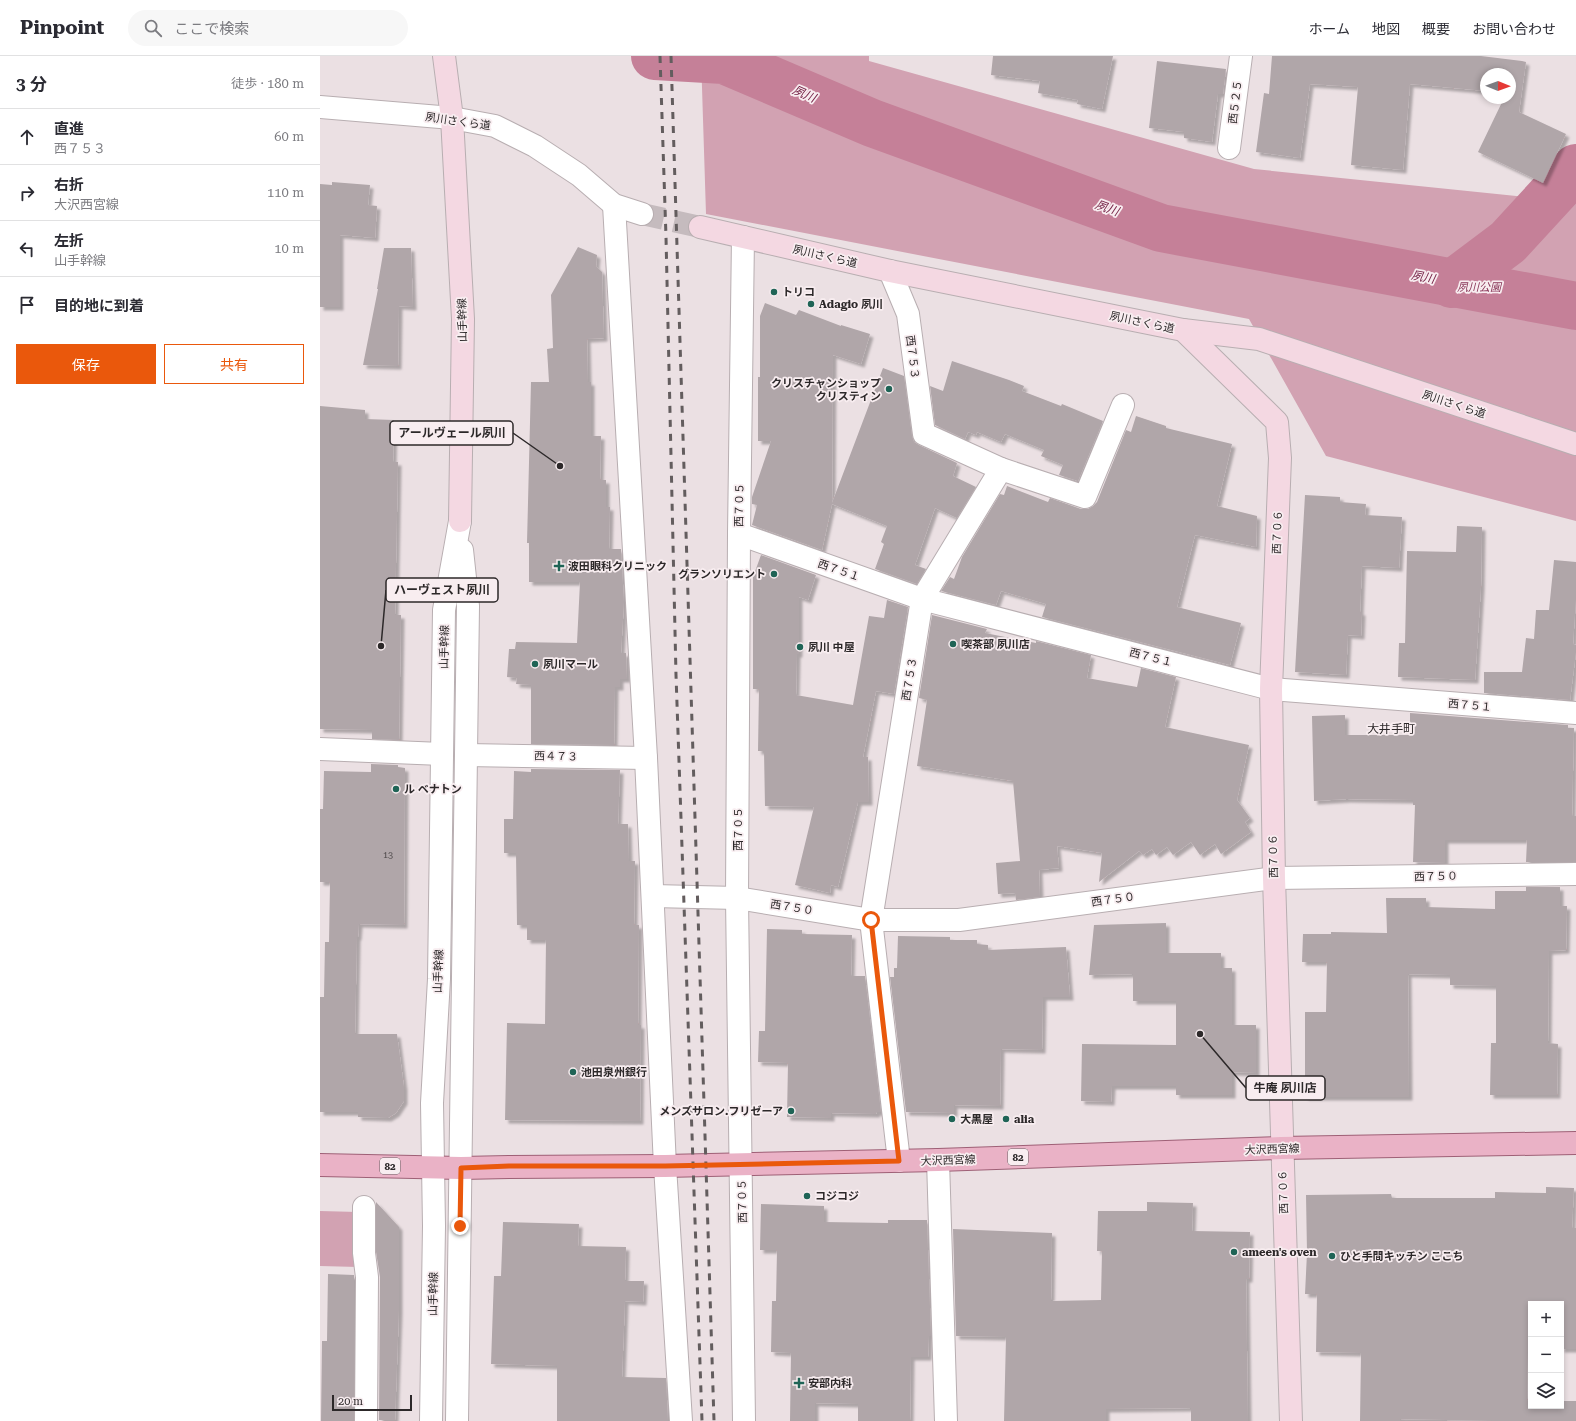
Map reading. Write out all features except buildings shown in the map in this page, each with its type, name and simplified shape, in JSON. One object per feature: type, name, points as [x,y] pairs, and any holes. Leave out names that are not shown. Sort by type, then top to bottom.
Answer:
[{"type":"main road","name":"大沢西宮線","points":[[320,1165],[461,1168],[509,1166],[742,1165],[1281,1148],[1576,1143]]},
{"type":"street","name":"西５２５","points":[[1229,148],[1241,56]]},
{"type":"street","name":"山手幹線","points":[[445,65],[452,118],[463,319],[460,521],[468,606],[457,1421]]},
{"type":"street","name":"夙川さくら道","points":[[320,107],[452,118],[496,126],[535,146],[579,175],[614,205],[642,214]]},
{"type":"street","points":[[614,205],[646,758],[665,1166],[681,1421]]},
{"type":"street","name":"夙川さくら道","points":[[700,227],[890,271],[1183,330],[1259,339],[1576,444]]},
{"type":"street","name":"西７０５","points":[[743,237],[739,534],[737,898],[742,1165],[744,1421]]},
{"type":"street","name":"西７５３","points":[[890,271],[908,314],[924,434],[1001,469],[922,599],[871,920],[899,1161]]},
{"type":"street","name":"西７０６","points":[[1183,330],[1277,422],[1280,458],[1272,688],[1274,878],[1281,1148],[1291,1421]]},
{"type":"street","points":[[1001,469],[1085,497],[1123,405]]},
{"type":"street","name":"山手幹線","points":[[431,1421],[434,1226],[432,1103],[439,979],[444,610],[460,521]]},
{"type":"street","name":"西７５１","points":[[739,534],[922,599],[1272,688],[1576,713]]},
{"type":"street","points":[[320,749],[442,754]]},
{"type":"street","name":"西４７３","points":[[466,755],[646,758]]},
{"type":"street","name":"西７５０","points":[[653,896],[737,898],[871,920],[959,920],[1274,878],[1576,874]]},
{"type":"street","points":[[938,1160],[946,1421]]},
{"type":"street","points":[[364,1207],[364,1253],[367,1277],[366,1421]]},
{"type":"green space","name":"夙川公園","points":[[701,56],[869,56],[869,61],[1254,169],[1576,202],[1576,521],[1326,456],[1249,319],[706,214]]},
{"type":"green space","points":[[320,1211],[358,1212],[358,1267],[320,1266]]},
{"type":"waterway","name":"夙川","points":[[655,56],[724,60],[872,123],[1161,228],[1576,306]]},
{"type":"waterway","points":[[1452,284],[1508,242],[1576,168]]},
{"type":"tunnel","points":[[642,214],[700,227]]},
{"type":"railway","points":[[660,56],[666,237],[676,675],[702,1421]]},
{"type":"railway","points":[[671,56],[714,1421]]},
{"type":"place","name":"トリコ","points":[[774,292]]},
{"type":"place","name":"Adagio 夙川","points":[[811,304]]},
{"type":"place","name":"クリスチャンショップ クリスティン","points":[[889,389]]},
{"type":"place","name":"アールヴェール夙川","points":[[560,466]]},
{"type":"place","name":"波田眼科クリニック","points":[[559,566]]},
{"type":"place","name":"グランソリエント","points":[[774,574]]},
{"type":"place","name":"喫茶部 夙川店","points":[[953,644]]},
{"type":"place","name":"ハーヴェスト夙川","points":[[381,646]]},
{"type":"place","name":"夙川 中屋","points":[[800,647]]},
{"type":"place","name":"夙川マール","points":[[535,664]]},
{"type":"place","name":"ル ベナトン","points":[[396,789]]},
{"type":"place","name":"牛庵 夙川店","points":[[1200,1034]]},
{"type":"place","name":"池田泉州銀行","points":[[573,1072]]},
{"type":"place","name":"メンズサロン.フリゼーア","points":[[791,1111]]},
{"type":"place","name":"大黒屋","points":[[952,1119]]},
{"type":"place","name":"alia","points":[[1006,1119]]},
{"type":"place","name":"コジコジ","points":[[807,1196]]},
{"type":"place","name":"ameen's oven","points":[[1234,1252]]},
{"type":"place","name":"ひと手間キッチン ここち","points":[[1332,1256]]},
{"type":"place","name":"安部内科","points":[[799,1383]]},
{"type":"district","name":"大井手町","points":[[1391,729]]},
{"type":"route","points":[[460,1226],[461,1168],[509,1166],[665,1166],[899,1161],[871,920]]}]
